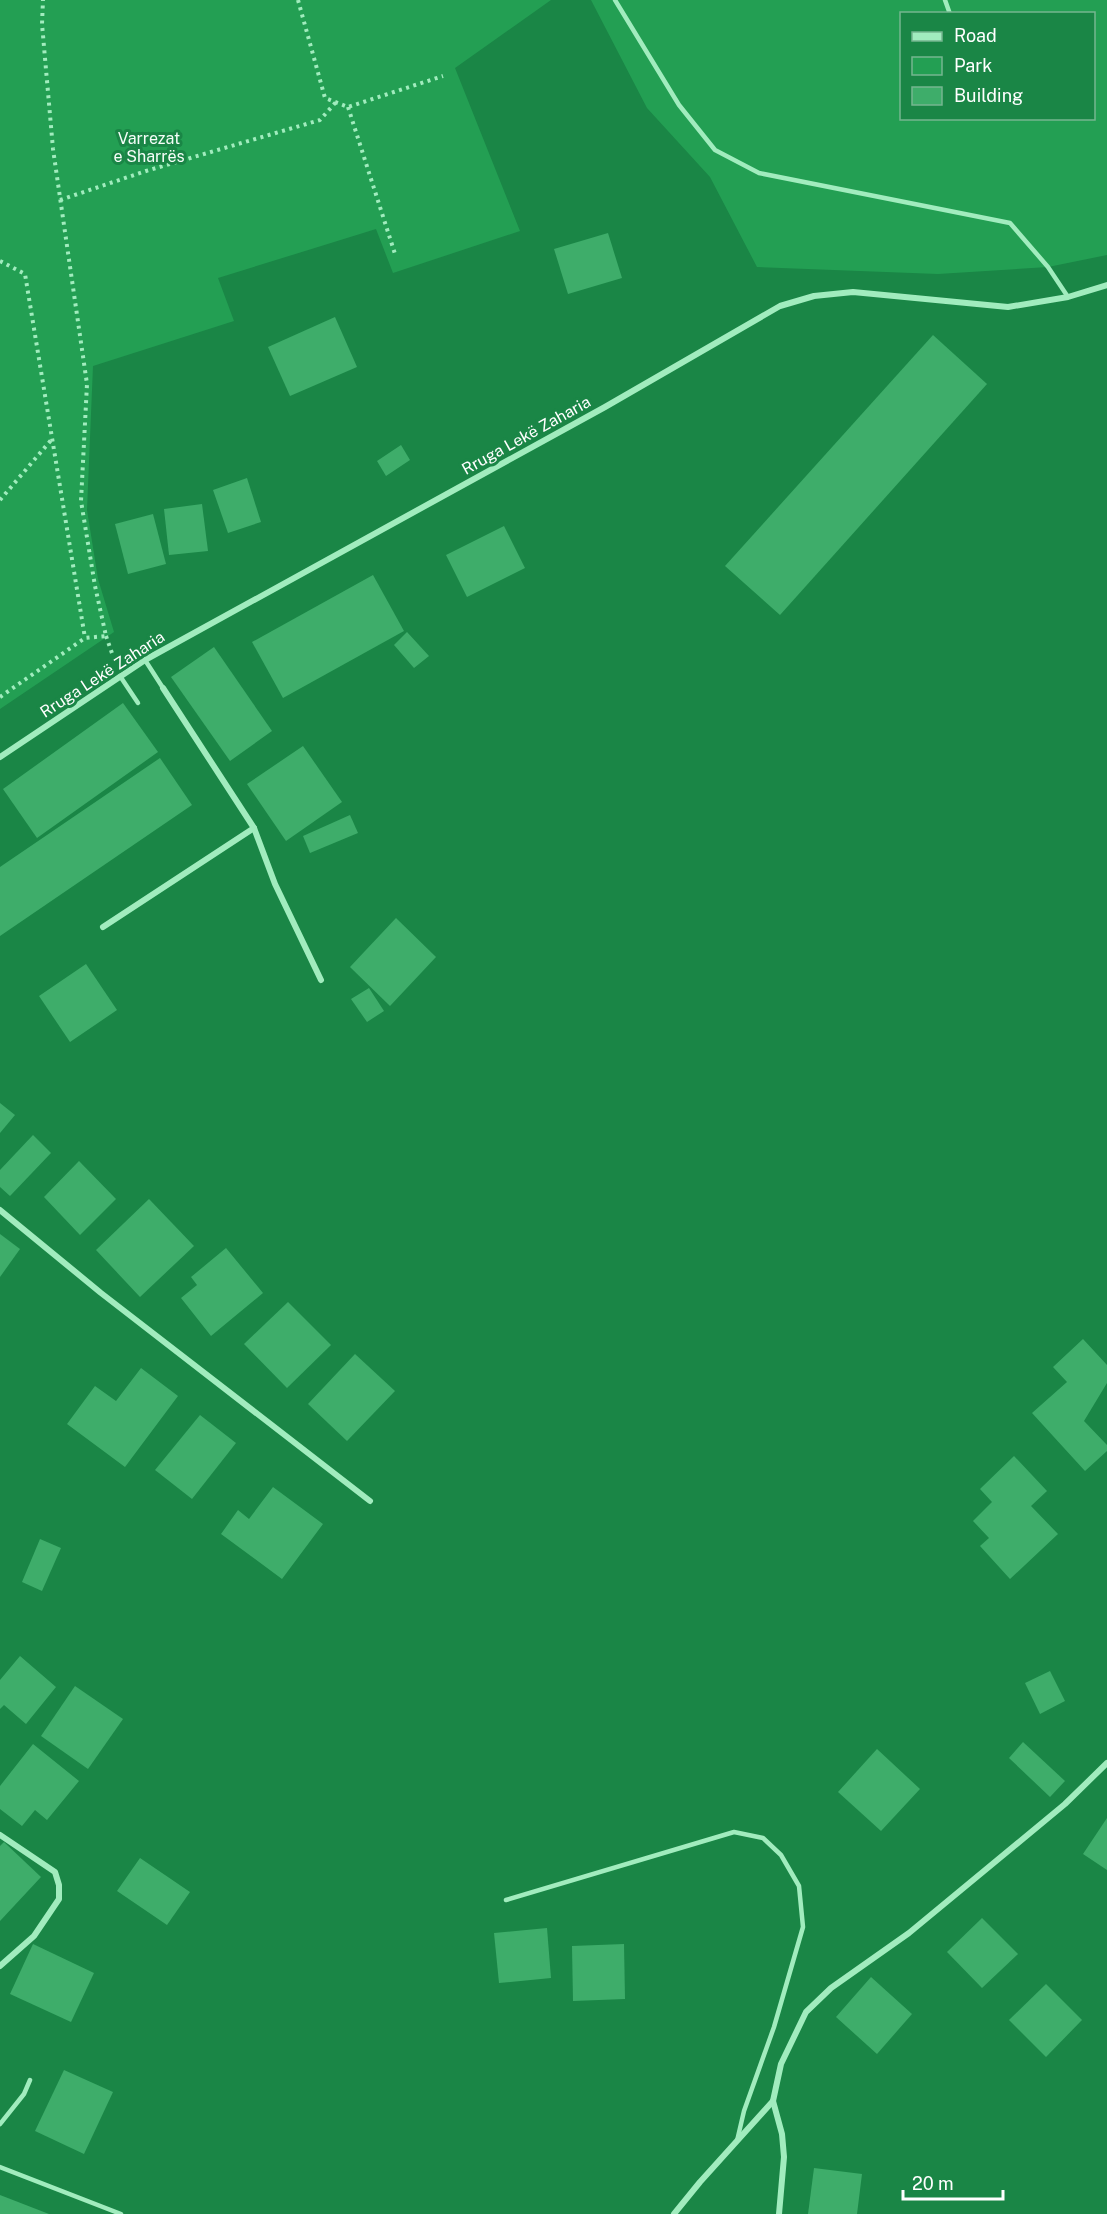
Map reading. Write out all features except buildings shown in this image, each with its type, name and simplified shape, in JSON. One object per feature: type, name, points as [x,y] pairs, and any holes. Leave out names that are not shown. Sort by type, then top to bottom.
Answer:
[{"type":"street","name":"Rruga Lekë Zaharia","points":[[0,757],[145,660],[605,407],[780,306],[814,296],[853,292],[1008,307],[1068,297],[1107,285]]},
{"type":"street","points":[[163,688],[254,828],[275,884],[321,980]]},
{"type":"street","points":[[103,927],[254,828]]},
{"type":"street","points":[[0,1210],[111,1300],[370,1501]]},
{"type":"street","points":[[779,2214],[784,2157],[782,2134],[773,2101],[781,2064],[806,2012],[831,1988],[918,1926],[1065,1804],[1107,1763]]},
{"type":"street","points":[[0,1835],[55,1872],[59,1885],[59,1899],[34,1936],[0,1966]]},
{"type":"street","points":[[674,2214],[773,2101]]},
{"type":"lane","points":[[615,0],[679,105],[716,150],[759,173],[1010,223],[1048,267],[1068,297]]},
{"type":"lane","points":[[145,660],[163,688]]},
{"type":"lane","points":[[120,676],[138,702]]},
{"type":"lane","points":[[506,1899],[734,1832],[763,1838],[781,1855],[799,1886],[803,1927],[774,2027],[744,2111],[736,2143]]},
{"type":"lane","points":[[0,2124],[24,2094],[30,2080]]},
{"type":"lane","points":[[0,2167],[121,2214]]},
{"type":"path","points":[[0,697],[85,638],[106,636],[81,501],[87,384],[59,200],[42,24],[43,0]]},
{"type":"path","points":[[298,0],[326,98],[348,107],[443,76]]},
{"type":"path","points":[[59,200],[146,171],[320,120],[336,102]]},
{"type":"path","points":[[348,107],[395,254]]},
{"type":"path","points":[[0,261],[25,274],[85,638]]},
{"type":"path","points":[[0,500],[52,439]]},
{"type":"green space","name":"Varrezat e Sharrës","points":[[0,0],[551,0],[455,68],[520,231],[393,273],[376,229],[218,278],[234,321],[93,366],[87,510],[98,579],[114,632],[0,709]]},
{"type":"green space","points":[[591,0],[1107,0],[1107,255],[1048,267],[938,274],[757,267],[710,177],[647,108]]}]
